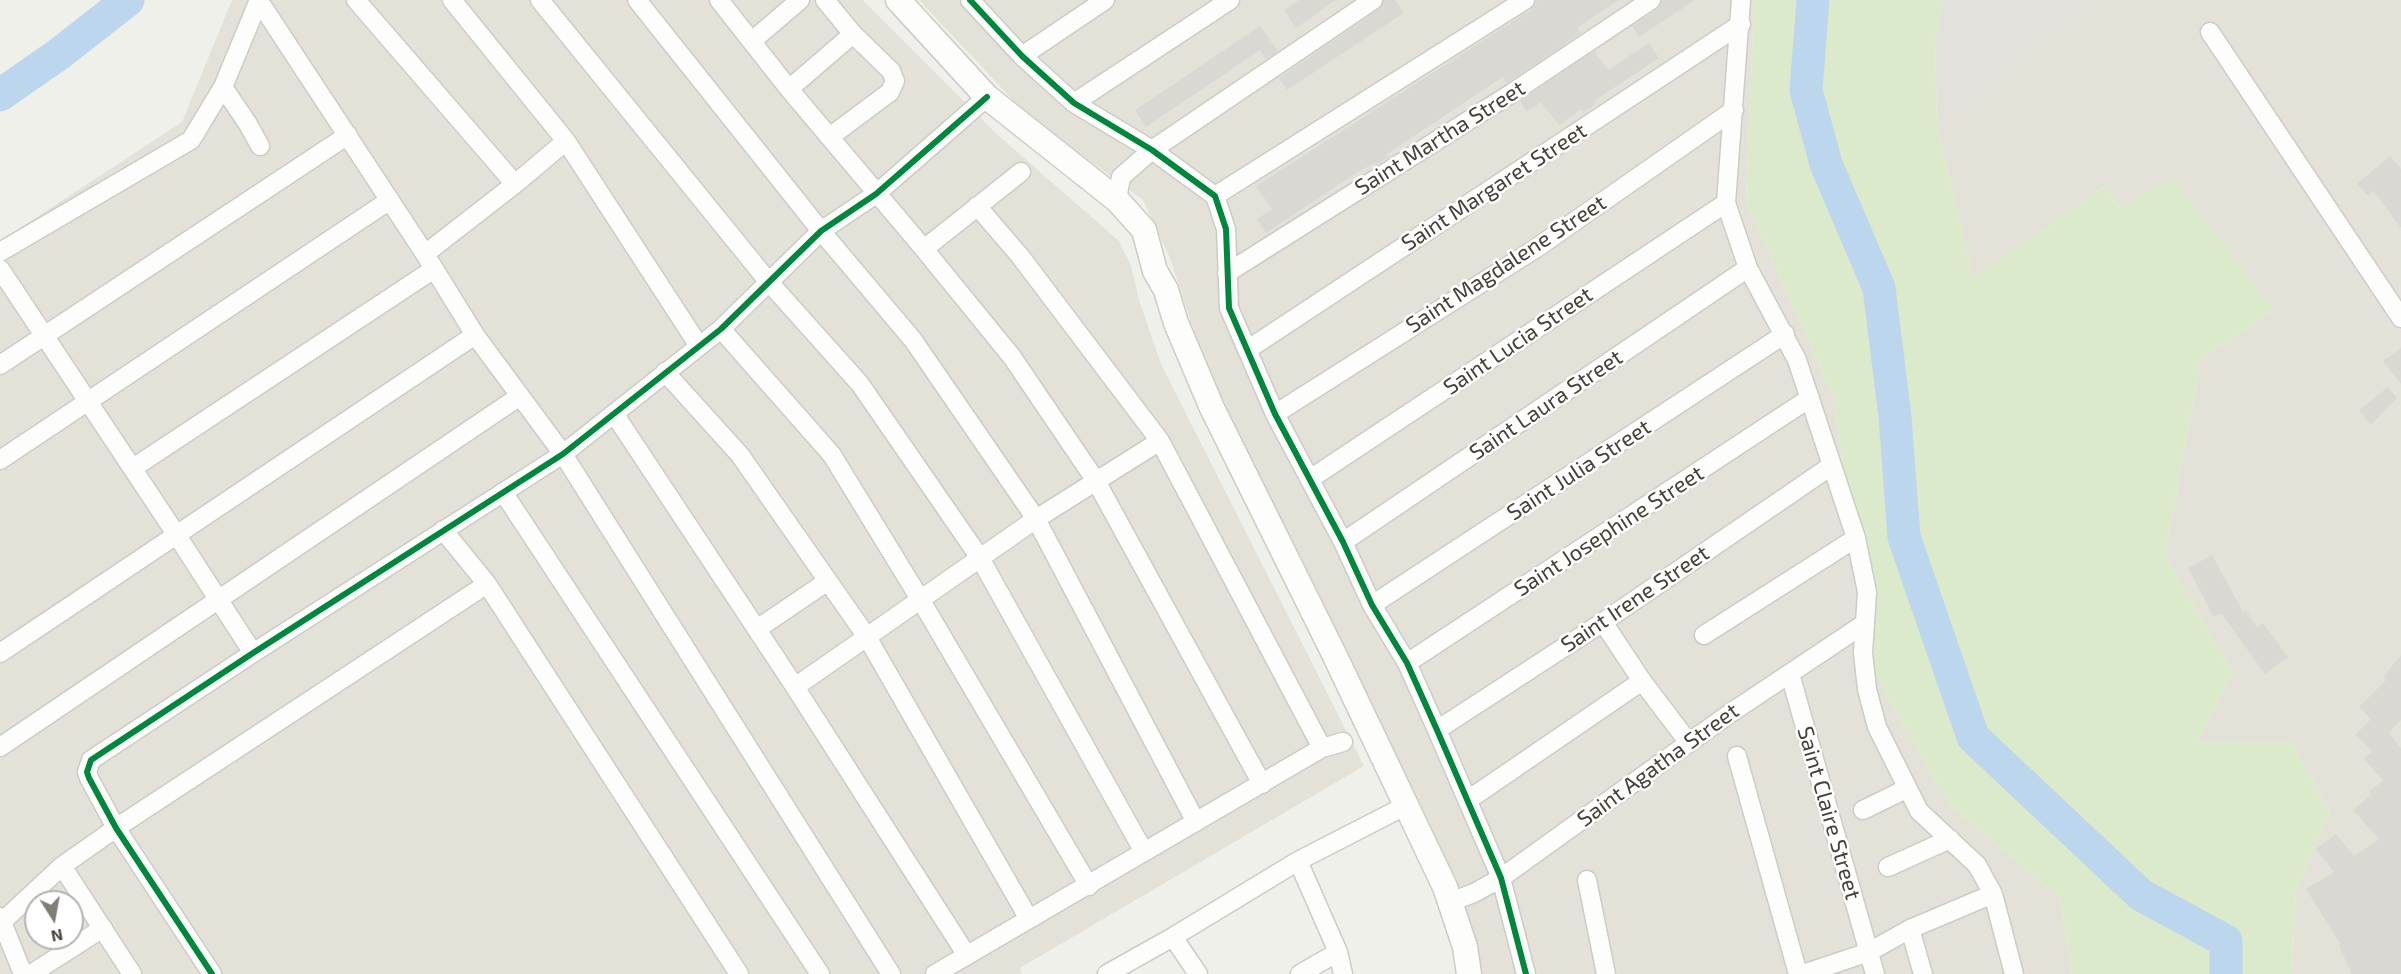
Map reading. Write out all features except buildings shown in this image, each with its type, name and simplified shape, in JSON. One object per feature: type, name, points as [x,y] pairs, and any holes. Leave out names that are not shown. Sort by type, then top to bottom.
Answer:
[{"type":"street","points":[[0,252],[191,140],[223,87],[259,0]]},
{"type":"street","points":[[259,0],[430,261],[475,335],[563,454],[891,974]]},
{"type":"street","points":[[356,0],[515,184]]},
{"type":"street","points":[[452,0],[566,141],[699,346]]},
{"type":"street","points":[[540,0],[768,281],[860,384],[980,558],[1144,852]]},
{"type":"street","points":[[637,0],[821,231],[913,340],[1036,519],[1196,822]]},
{"type":"street","points":[[719,0],[789,89],[831,136],[876,194],[1012,357],[1096,481],[1262,784]]},
{"type":"street","points":[[752,41],[800,0]]},
{"type":"street","points":[[825,0],[853,34],[891,71],[895,81],[890,92],[831,136]]},
{"type":"street","points":[[898,0],[987,97],[1117,200],[1144,230],[1155,271],[1166,290],[1176,323],[1212,408],[1407,805],[1450,902],[1465,946],[1469,974]]},
{"type":"street","points":[[1022,56],[1105,0]]},
{"type":"street","points":[[1074,103],[1230,0]]},
{"type":"street","points":[[1117,200],[1121,177],[1152,150],[1373,0]]},
{"type":"street","points":[[1215,196],[1525,0]]},
{"type":"street","name":"Saint Martha Street","points":[[1227,273],[1512,93],[1651,0]]},
{"type":"street","points":[[1742,0],[1726,203],[1749,268],[1797,360],[1856,538],[1867,592],[1863,653],[1867,689],[1877,727],[1919,811],[1977,865],[1993,894],[2014,974]]},
{"type":"street","points":[[973,1],[1022,56],[1074,103],[1152,150],[1215,196],[1226,229],[1229,308],[1275,414],[1343,542],[1372,605],[1407,663],[1437,730],[1502,878],[1526,974]]},
{"type":"street","name":"Saint Margaret Street","points":[[1247,350],[1741,24]]},
{"type":"street","points":[[2211,32],[2401,318]]},
{"type":"street","points":[[789,89],[853,34]]},
{"type":"street","points":[[223,87],[249,124],[260,146]]},
{"type":"street","points":[[212,974],[116,828],[89,778],[87,772],[91,760],[563,454],[721,329],[821,231],[876,194],[987,97]]},
{"type":"street","name":"Saint Magdalene Street","points":[[1275,414],[1535,249],[1734,110]]},
{"type":"street","points":[[0,365],[348,135]]},
{"type":"street","points":[[133,468],[430,261],[566,141]]},
{"type":"street","points":[[924,249],[1021,172]]},
{"type":"street","points":[[0,460],[390,200]]},
{"type":"street","name":"Saint Lucia Street","points":[[1310,479],[1726,203]]},
{"type":"street","points":[[976,207],[1020,256],[1160,441],[1322,748]]},
{"type":"street","name":"Saint Laura Street","points":[[1343,542],[1749,268]]},
{"type":"street","points":[[0,269],[177,534],[253,653]]},
{"type":"street","points":[[721,329],[832,455],[921,599],[1089,886]]},
{"type":"street","name":"Saint Julia Street","points":[[1372,605],[1785,334]]},
{"type":"street","points":[[0,653],[475,335]]},
{"type":"street","points":[[665,372],[740,455],[867,637],[1029,920]]},
{"type":"street","points":[[0,747],[520,396]]},
{"type":"street","name":"Saint Josephine Street","points":[[1407,663],[1810,398]]},
{"type":"street","points":[[615,415],[795,687],[966,954]]},
{"type":"street","points":[[795,687],[1036,519],[1160,441]]},
{"type":"street","name":"Saint Irene Street","points":[[1437,730],[1603,622],[1832,466]]},
{"type":"street","points":[[503,492],[820,974]]},
{"type":"street","points":[[443,530],[487,584],[739,974]]},
{"type":"street","points":[[1704,635],[1856,538]]},
{"type":"street","points":[[757,629],[828,581]]},
{"type":"street","points":[[23,974],[1,920],[62,866],[116,828],[487,584]]},
{"type":"street","points":[[1603,622],[1642,681],[1689,743]]},
{"type":"street","name":"Saint Agatha Street","points":[[1450,902],[1474,893],[1502,878],[1689,743],[1864,624]]},
{"type":"street","name":"Saint Claire Street","points":[[1790,674],[1875,974]]},
{"type":"street","points":[[1468,800],[1642,681]]},
{"type":"street","points":[[935,974],[1322,748],[1343,742]]},
{"type":"street","points":[[1737,756],[1798,974]]},
{"type":"street","points":[[1863,810],[1906,789]]},
{"type":"street","points":[[1107,974],[1298,861],[1407,805]]},
{"type":"street","points":[[1888,867],[1950,839]]},
{"type":"street","points":[[1298,861],[1338,952],[1343,974]]},
{"type":"street","points":[[62,866],[130,973]]},
{"type":"street","points":[[1587,880],[1606,974]]},
{"type":"street","points":[[1803,974],[1869,952],[1910,929],[1993,894]]},
{"type":"street","points":[[31,974],[103,928]]},
{"type":"street","points":[[1910,929],[1923,974]]},
{"type":"street","points":[[1173,937],[1198,974]]},
{"type":"street","points":[[1300,974],[1338,952]]},
{"type":"shaded area","points":[[232,0],[863,0],[1000,137],[1119,241],[1131,266],[1139,300],[1161,364],[1364,766],[1020,968],[1022,974],[0,974],[0,241],[182,122]]},
{"type":"shaded area","points":[[919,0],[1754,0],[1746,202],[1833,396],[1870,667],[1950,806],[2060,898],[2072,974],[1480,974],[1462,899],[1202,356],[1170,258],[1143,200],[1025,113]]},
{"type":"shaded area","points":[[1944,0],[2093,0],[1937,128],[1935,39]]},
{"type":"shaded area","points":[[2093,0],[2401,0],[2401,974],[2292,974],[2296,892],[2330,811],[2292,743],[2197,742],[2233,673],[2165,555],[2201,359],[2275,311],[2120,208],[2103,187],[1974,279],[1937,128]]},
{"type":"green space","points":[[1754,0],[1944,0],[1935,39],[1937,128],[1974,278],[2103,187],[2120,208],[2173,178],[2275,311],[2201,359],[2165,555],[2233,673],[2197,742],[2292,743],[2330,811],[2296,892],[2292,974],[2072,974],[2060,898],[1950,806],[1870,667],[1833,396],[1746,202]]},
{"type":"waterway","points":[[0,95],[59,54],[128,0]]},
{"type":"waterway","points":[[1813,0],[1806,90],[1826,164],[1879,288],[1895,417],[1904,537],[1973,737],[2141,895],[2226,941],[2226,974]]},
{"type":"cycle path","points":[[970,0],[1022,56],[1074,103],[1152,150],[1215,196],[1226,229],[1229,308],[1275,414],[1343,542],[1372,605],[1407,663],[1437,730],[1501,878],[1526,974]]},
{"type":"cycle path","points":[[212,974],[116,828],[89,778],[87,772],[91,760],[563,454],[721,329],[821,231],[876,194],[987,97]]}]
